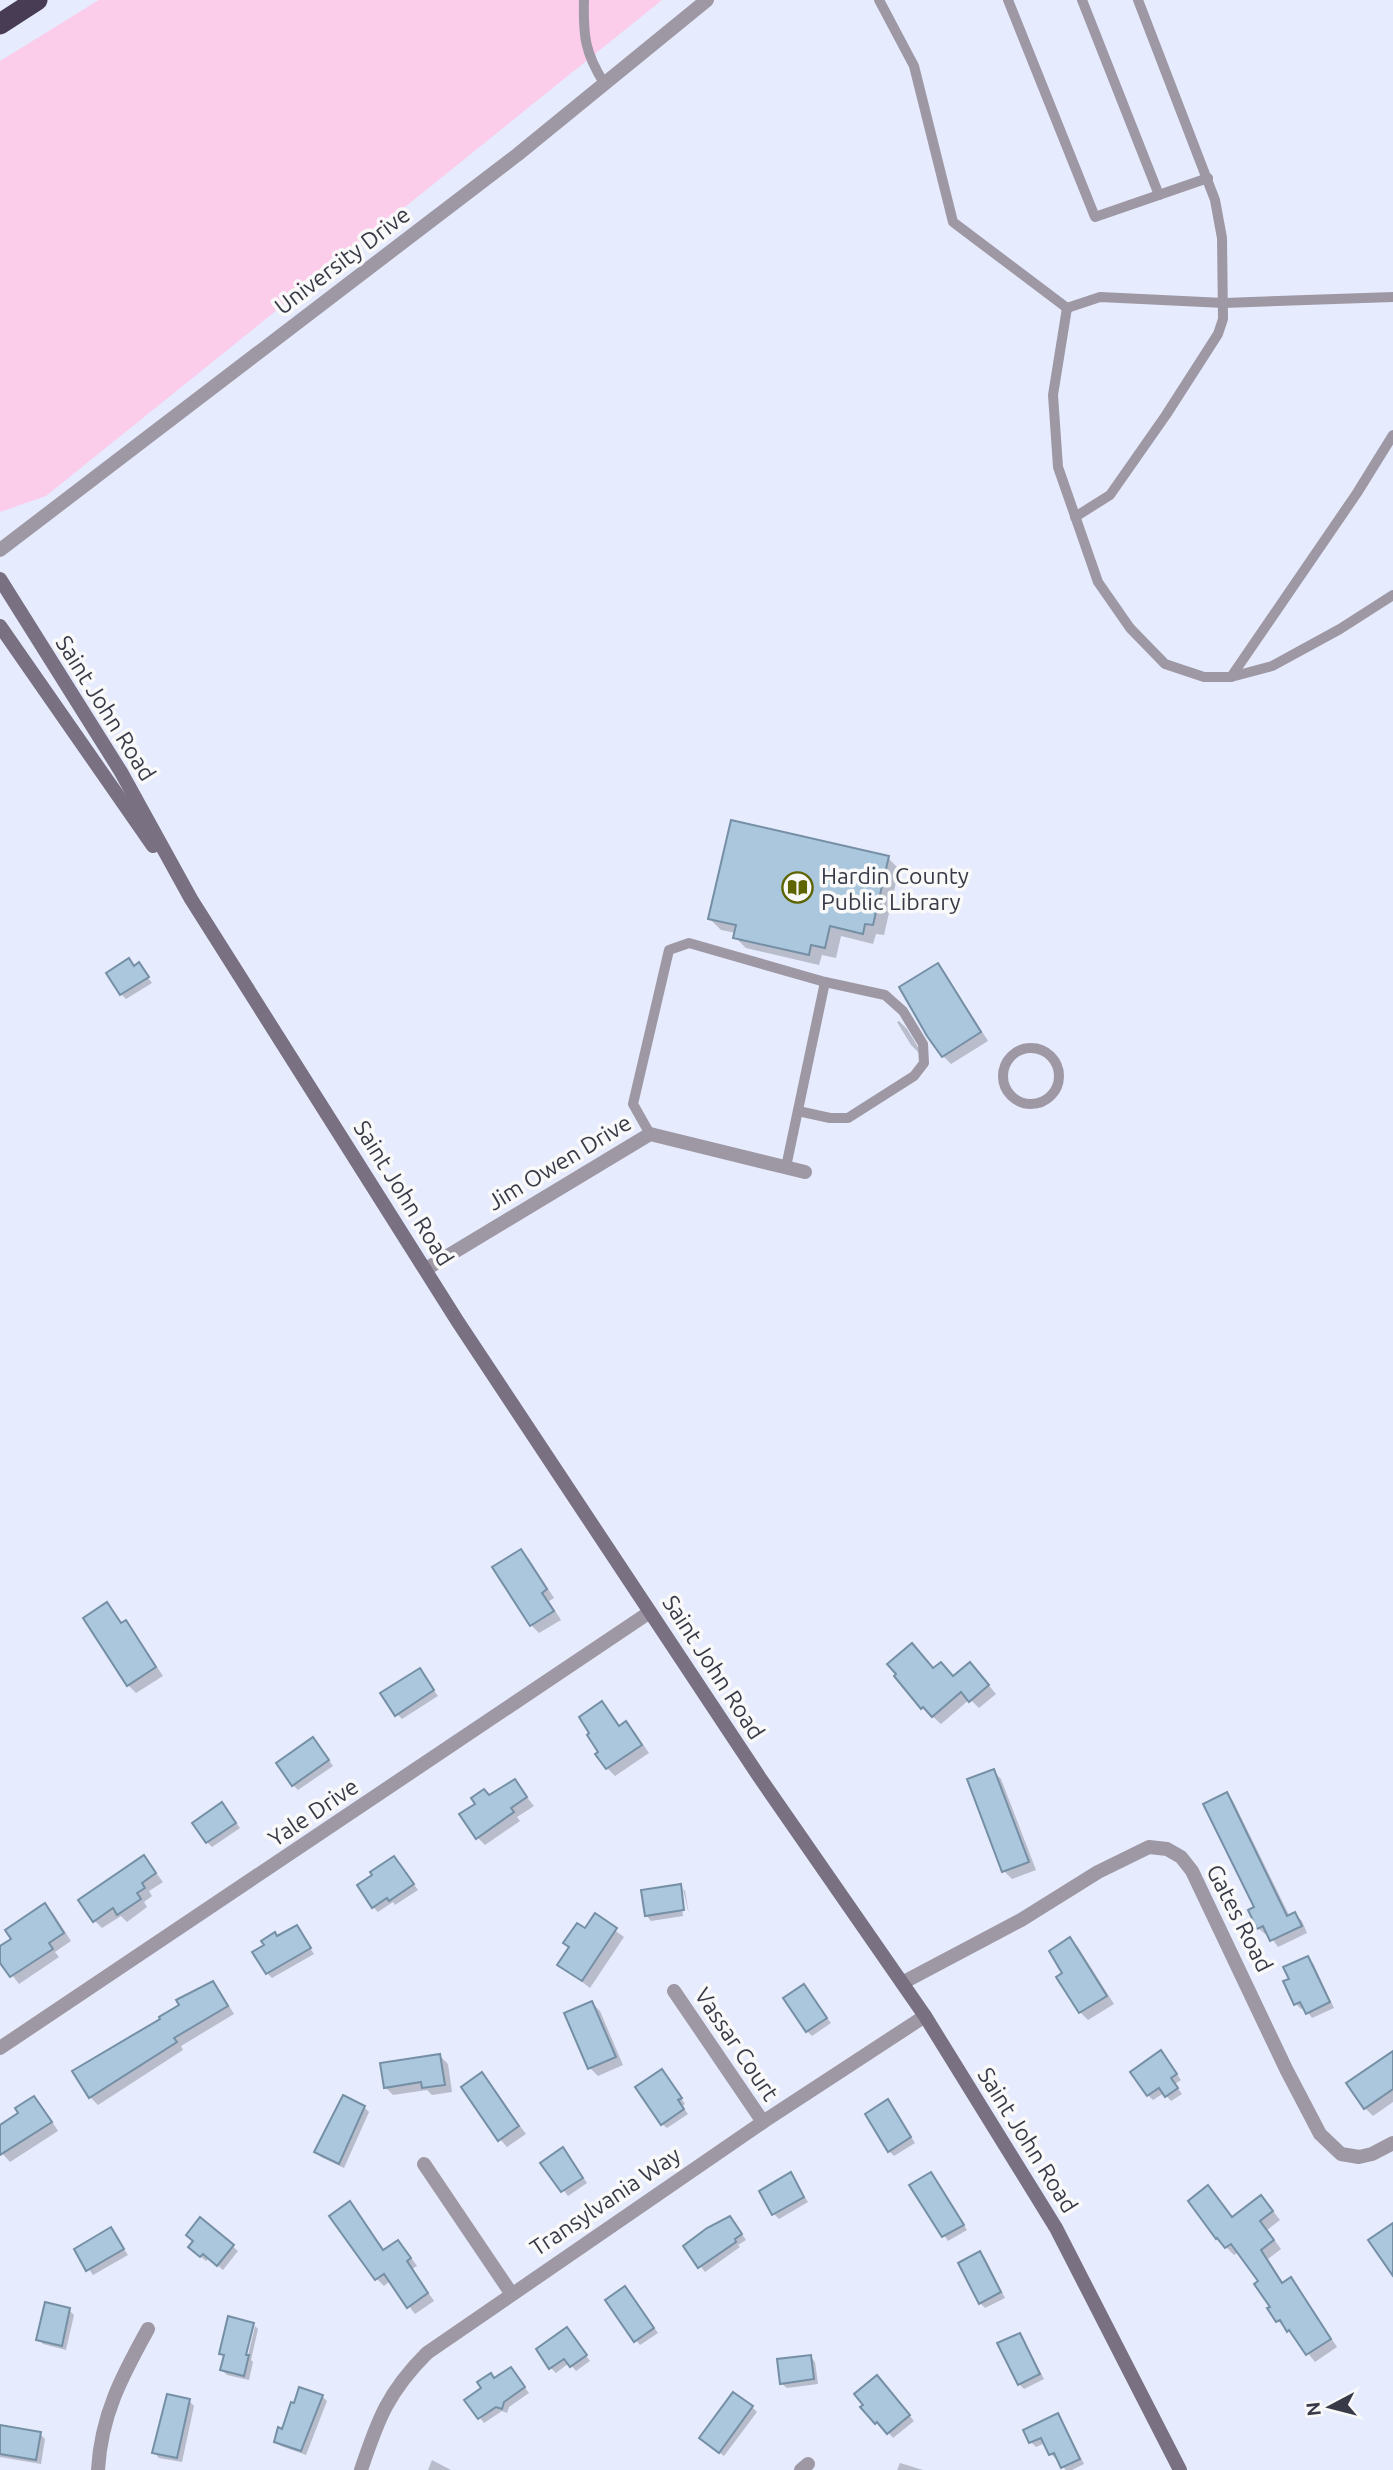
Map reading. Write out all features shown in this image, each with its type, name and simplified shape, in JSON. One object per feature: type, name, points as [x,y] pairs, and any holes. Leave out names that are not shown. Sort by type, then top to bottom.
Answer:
[{"type":"highway","points":[[0,24],[37,0]]},
{"type":"street","name":"University Drive","points":[[0,550],[517,155],[707,0]]},
{"type":"street","name":"Saint John Road","points":[[0,579],[121,772],[191,899],[426,1269],[760,1778],[925,2016],[1056,2228],[1180,2470]]},
{"type":"street","name":"Saint John Road","points":[[0,626],[106,782],[191,899]]},
{"type":"street","name":"Jim Owen Drive","points":[[426,1269],[650,1133],[805,1172]]},
{"type":"street","name":"Yale Drive","points":[[0,2048],[650,1612]]},
{"type":"street","name":"Gates Road","points":[[902,1983],[1021,1920],[1098,1872],[1149,1847],[1167,1849],[1181,1857],[1192,1871],[1286,2069],[1320,2134],[1341,2154],[1359,2157],[1372,2154],[1393,2143]]},
{"type":"street","name":"Vassar Court","points":[[674,1992],[762,2122]]},
{"type":"street","name":"Transylvania Way","points":[[361,2470],[382,2411],[409,2371],[427,2353],[762,2122],[925,2016]]},
{"type":"street","points":[[424,2164],[511,2293]]},
{"type":"street","points":[[97,2470],[99,2446],[108,2408],[120,2379],[148,2329]]},
{"type":"lane","points":[[584,0],[583,30],[587,52],[604,83]]},
{"type":"lane","points":[[879,0],[914,66],[953,222],[1067,308]]},
{"type":"lane","points":[[1008,0],[1095,217],[1208,178]]},
{"type":"lane","points":[[1082,0],[1159,195]]},
{"type":"lane","points":[[1075,517],[1110,495],[1166,415],[1218,334],[1223,319],[1222,238],[1215,200],[1139,0]]},
{"type":"lane","points":[[1067,308],[1100,298],[1224,303],[1393,297]]},
{"type":"lane","points":[[1067,308],[1053,395],[1058,467],[1098,582],[1129,628],[1165,664],[1204,677],[1231,677],[1272,666],[1340,629],[1393,595]]},
{"type":"lane","points":[[1231,677],[1357,493],[1393,435]]},
{"type":"lane","points":[[650,1133],[633,1104],[670,950],[689,943],[825,982],[885,995],[903,1012],[923,1044],[924,1063],[914,1076],[848,1118],[830,1118],[798,1111]]},
{"type":"lane","points":[[786,1167],[825,982]]},
{"type":"lane","points":[[1024,1048],[1042,1050],[1056,1062],[1059,1080],[1050,1096],[1042,1101],[1024,1102],[1009,1093],[1005,1084],[1005,1066],[1009,1058],[1024,1048]]},
{"type":"shaded area","points":[[99,0],[662,0],[46,496],[0,512],[0,61]]},
{"type":"building","name":"Hardin County Public Library","points":[[731,820],[889,856],[873,925],[865,924],[863,934],[830,926],[825,948],[811,945],[809,955],[733,938],[736,925],[708,919]]},
{"type":"building","points":[[129,958],[134,966],[139,962],[149,977],[120,995],[106,973]]},
{"type":"building","points":[[938,963],[981,1032],[942,1057],[899,987]]},
{"type":"building","points":[[521,1549],[547,1589],[542,1593],[554,1611],[530,1626],[492,1567]]},
{"type":"building","points":[[107,1602],[121,1623],[126,1620],[156,1667],[127,1686],[83,1618]]},
{"type":"building","points":[[912,1643],[933,1668],[941,1662],[953,1676],[970,1662],[989,1685],[969,1702],[961,1692],[932,1717],[923,1707],[921,1709],[887,1664]]},
{"type":"building","points":[[420,1668],[434,1690],[395,1716],[380,1693]]},
{"type":"building","points":[[602,1701],[619,1726],[626,1721],[642,1745],[606,1769],[595,1754],[598,1752],[579,1717]]},
{"type":"building","points":[[313,1737],[329,1760],[292,1786],[276,1763]]},
{"type":"building","points":[[994,1769],[1029,1862],[1002,1872],[967,1779]]},
{"type":"building","points":[[515,1779],[527,1797],[511,1808],[514,1812],[476,1839],[459,1814],[475,1804],[471,1798],[484,1789],[489,1795]]},
{"type":"building","points":[[1227,1792],[1287,1916],[1295,1912],[1302,1926],[1270,1941],[1263,1926],[1257,1929],[1248,1910],[1254,1907],[1203,1804]]},
{"type":"building","points":[[222,1802],[236,1823],[206,1843],[192,1823]]},
{"type":"building","points":[[144,1855],[156,1873],[142,1883],[145,1888],[137,1893],[141,1899],[117,1915],[113,1908],[93,1922],[78,1900]]},
{"type":"building","points":[[394,1856],[414,1884],[389,1901],[387,1898],[372,1908],[357,1885],[372,1875],[370,1872]]},
{"type":"building","points":[[681,1884],[684,1910],[645,1916],[641,1890]]},
{"type":"building","points":[[45,1903],[64,1933],[49,1943],[53,1949],[10,1977],[0,1963],[0,1946],[11,1939],[5,1930]]},
{"type":"building","points":[[595,1913],[617,1928],[582,1981],[557,1965],[569,1947],[563,1943],[577,1923],[585,1928]]},
{"type":"building","points":[[297,1925],[311,1948],[266,1974],[252,1952],[264,1945],[261,1941],[275,1932],[277,1936]]},
{"type":"building","points":[[1070,1937],[1107,1996],[1079,2013],[1056,1977],[1062,1973],[1049,1951]]},
{"type":"building","points":[[1308,1956],[1330,2002],[1306,2014],[1300,2002],[1294,2005],[1283,1981],[1289,1979],[1283,1967]]},
{"type":"building","points":[[213,1981],[228,2006],[174,2038],[177,2042],[89,2098],[72,2071],[160,2019],[159,2017],[179,2005],[176,2000]]},
{"type":"building","points":[[804,1984],[827,2018],[806,2032],[783,1998]]},
{"type":"building","points":[[592,2001],[616,2057],[588,2069],[564,2013]]},
{"type":"building","points":[[1161,2050],[1177,2074],[1171,2078],[1178,2088],[1165,2097],[1159,2088],[1147,2096],[1130,2072]]},
{"type":"building","points":[[1393,2051],[1393,2089],[1364,2109],[1346,2083]]},
{"type":"building","points":[[440,2054],[445,2085],[422,2088],[421,2082],[384,2088],[380,2063]]},
{"type":"building","points":[[662,2069],[682,2098],[678,2100],[684,2109],[661,2125],[635,2087]]},
{"type":"building","points":[[482,2072],[519,2126],[498,2141],[461,2087]]},
{"type":"building","points":[[343,2095],[365,2106],[339,2164],[314,2152]]},
{"type":"building","points":[[34,2096],[52,2122],[0,2155],[0,2125],[18,2113],[15,2108]]},
{"type":"building","points":[[888,2099],[911,2137],[888,2152],[865,2114]]},
{"type":"building","points":[[563,2147],[583,2178],[561,2192],[540,2163]]},
{"type":"building","points":[[791,2172],[804,2197],[772,2215],[759,2191]]},
{"type":"building","points":[[931,2172],[964,2225],[942,2237],[909,2185]]},
{"type":"building","points":[[1208,2185],[1232,2217],[1261,2195],[1273,2211],[1260,2221],[1274,2240],[1261,2250],[1282,2283],[1291,2277],[1331,2339],[1306,2355],[1280,2320],[1276,2322],[1267,2308],[1270,2307],[1254,2284],[1258,2281],[1231,2244],[1225,2248],[1216,2239],[1188,2201]]},
{"type":"building","points":[[350,2201],[383,2250],[398,2240],[411,2258],[407,2261],[428,2293],[407,2308],[384,2274],[375,2280],[329,2216]]},
{"type":"building","points":[[730,2216],[742,2234],[735,2239],[736,2242],[698,2268],[683,2246],[707,2228]]},
{"type":"building","points":[[200,2217],[234,2245],[217,2266],[203,2254],[200,2257],[188,2247],[193,2241],[186,2235]]},
{"type":"building","points":[[1393,2223],[1393,2276],[1368,2240]]},
{"type":"building","points":[[111,2227],[124,2249],[86,2271],[74,2249]]},
{"type":"building","points":[[980,2251],[1001,2292],[979,2304],[958,2263]]},
{"type":"building","points":[[625,2286],[654,2328],[634,2342],[605,2300]]},
{"type":"building","points":[[45,2302],[70,2308],[62,2346],[36,2340]]},
{"type":"building","points":[[228,2316],[254,2323],[244,2376],[220,2370],[224,2355],[219,2354]]},
{"type":"building","points":[[567,2327],[587,2355],[570,2367],[564,2359],[549,2369],[536,2349]]},
{"type":"building","points":[[1020,2333],[1040,2374],[1018,2385],[997,2343]]},
{"type":"building","points":[[811,2355],[814,2379],[780,2384],[777,2359]]},
{"type":"building","points":[[511,2367],[525,2387],[504,2402],[502,2409],[496,2407],[478,2419],[464,2400],[481,2388],[477,2382],[491,2373],[494,2378]]},
{"type":"building","points":[[877,2375],[910,2415],[887,2434],[860,2407],[863,2405],[854,2394]]},
{"type":"building","points":[[299,2387],[323,2395],[301,2451],[274,2442],[278,2427],[282,2429]]},
{"type":"building","points":[[733,2392],[753,2406],[719,2453],[699,2438]]},
{"type":"building","points":[[167,2394],[190,2399],[177,2458],[152,2453]]},
{"type":"building","points":[[1058,2413],[1080,2459],[1061,2468],[1054,2453],[1049,2455],[1041,2438],[1029,2443],[1023,2430]]},
{"type":"building","points":[[0,2425],[41,2432],[36,2460],[0,2454]]},
{"type":"place","name":"Hardin County Public Library","points":[[798,888]]}]
